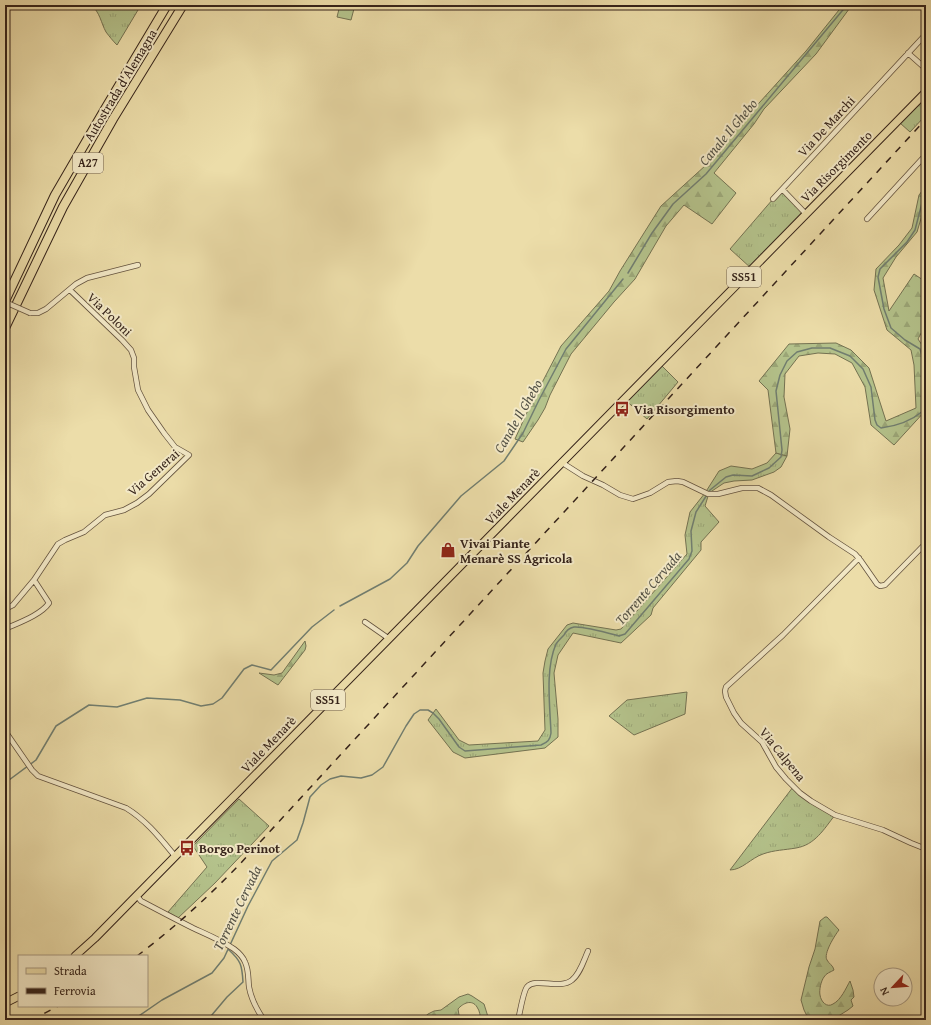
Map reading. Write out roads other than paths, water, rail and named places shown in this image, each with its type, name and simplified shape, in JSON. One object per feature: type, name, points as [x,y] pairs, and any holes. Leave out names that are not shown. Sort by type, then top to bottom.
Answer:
[{"type":"highway","name":"Autostrada d'Alemagna","points":[[5,301],[55,195],[167,5]]},
{"type":"highway","name":"Autostrada d'Alemagna","points":[[5,328],[63,207],[113,119],[183,5]]},
{"type":"main road","name":"Via Risorgimento","points":[[562,462],[926,92]]},
{"type":"main road","name":"Viale Menarè","points":[[76,955],[136,896],[562,462]]},
{"type":"main road","points":[[5,1003],[18,996]]},
{"type":"street","name":"Via De Marchi","points":[[773,199],[783,190],[926,34]]},
{"type":"street","points":[[908,53],[926,68]]},
{"type":"street","points":[[867,219],[922,159],[926,157]]},
{"type":"street","points":[[783,190],[806,214]]},
{"type":"street","name":"Via Poloni","points":[[5,301],[34,314],[41,312],[80,281],[138,265]]},
{"type":"street","name":"Via Poloni","points":[[70,290],[131,350],[134,358],[138,390],[148,410],[175,447],[189,455]]},
{"type":"street","name":"Via Generai","points":[[5,608],[13,605],[34,580],[58,544],[84,532],[105,515],[124,510],[137,503],[149,494],[189,455]]},
{"type":"street","points":[[562,462],[583,476],[620,495],[632,498],[650,492],[668,482],[677,481],[683,482],[707,493],[718,494],[742,488],[758,488],[783,502],[855,554],[880,586],[885,585],[926,543]]},
{"type":"street","name":"Via Calpena","points":[[859,558],[783,635],[726,687],[726,697],[734,713],[742,723],[762,742],[776,768],[805,797],[835,815],[882,830],[926,848]]},
{"type":"street","points":[[5,629],[31,617],[47,607],[49,603],[34,580]]},
{"type":"street","points":[[365,622],[388,638]]},
{"type":"street","points":[[5,731],[26,762],[38,776],[126,808],[136,814],[150,827],[174,856]]},
{"type":"street","points":[[136,896],[180,922],[229,946],[239,954],[245,962],[247,968],[252,998],[259,1014],[264,1020]]},
{"type":"street","points":[[518,1020],[525,991],[528,986],[534,984],[568,983],[575,977],[588,951]]},
{"type":"waterway","name":"Canale Il Ghebo","points":[[628,273],[652,233],[673,204],[706,174],[847,5]]},
{"type":"waterway","name":"Torrente Cervada","points":[[133,1020],[162,1000],[212,973],[224,958],[248,906],[272,861],[297,840],[310,797],[321,785],[330,779],[341,776],[361,778],[372,775],[383,767],[414,714],[420,710],[428,710],[433,713],[459,747],[465,751],[541,745],[548,740],[551,733],[549,676],[550,665],[556,644],[568,630],[574,627],[619,636],[625,634],[689,559],[692,551],[691,531],[696,512],[710,490],[726,477],[733,475],[752,476],[769,468],[781,457],[782,450],[776,391],[780,375],[787,361],[797,352],[812,348],[830,348],[850,356],[863,369],[871,387],[875,420],[877,425],[881,428],[893,426],[914,418],[923,411],[923,360],[920,349],[905,340],[891,328],[884,309],[878,277],[880,269],[907,242],[915,230],[926,194]]},
{"type":"waterway","name":"Canale Il Ghebo","points":[[340,606],[390,579],[407,563],[418,546],[461,496],[504,461],[523,433],[566,349],[623,279]]},
{"type":"waterway","name":"Canale Il Ghebo","points":[[5,783],[36,760],[56,726],[89,705],[117,707],[147,698],[180,700],[201,706],[213,704],[222,698],[244,669],[252,665],[271,670],[312,627],[334,610]]},
{"type":"waterway","points":[[210,1020],[211,1016],[227,997],[243,982],[240,964],[229,950]]},
{"type":"railway","points":[[138,955],[190,912],[239,865],[926,119]]},
{"type":"railway","points":[[32,1020],[56,1007]]},
{"type":"place","name":"Via Risorgimento","points":[[622,409]]},
{"type":"place","name":"Vivai Piante Menarè SS Agricola","points":[[448,550]]},
{"type":"place","name":"Borgo Perinot","points":[[187,848]]}]
